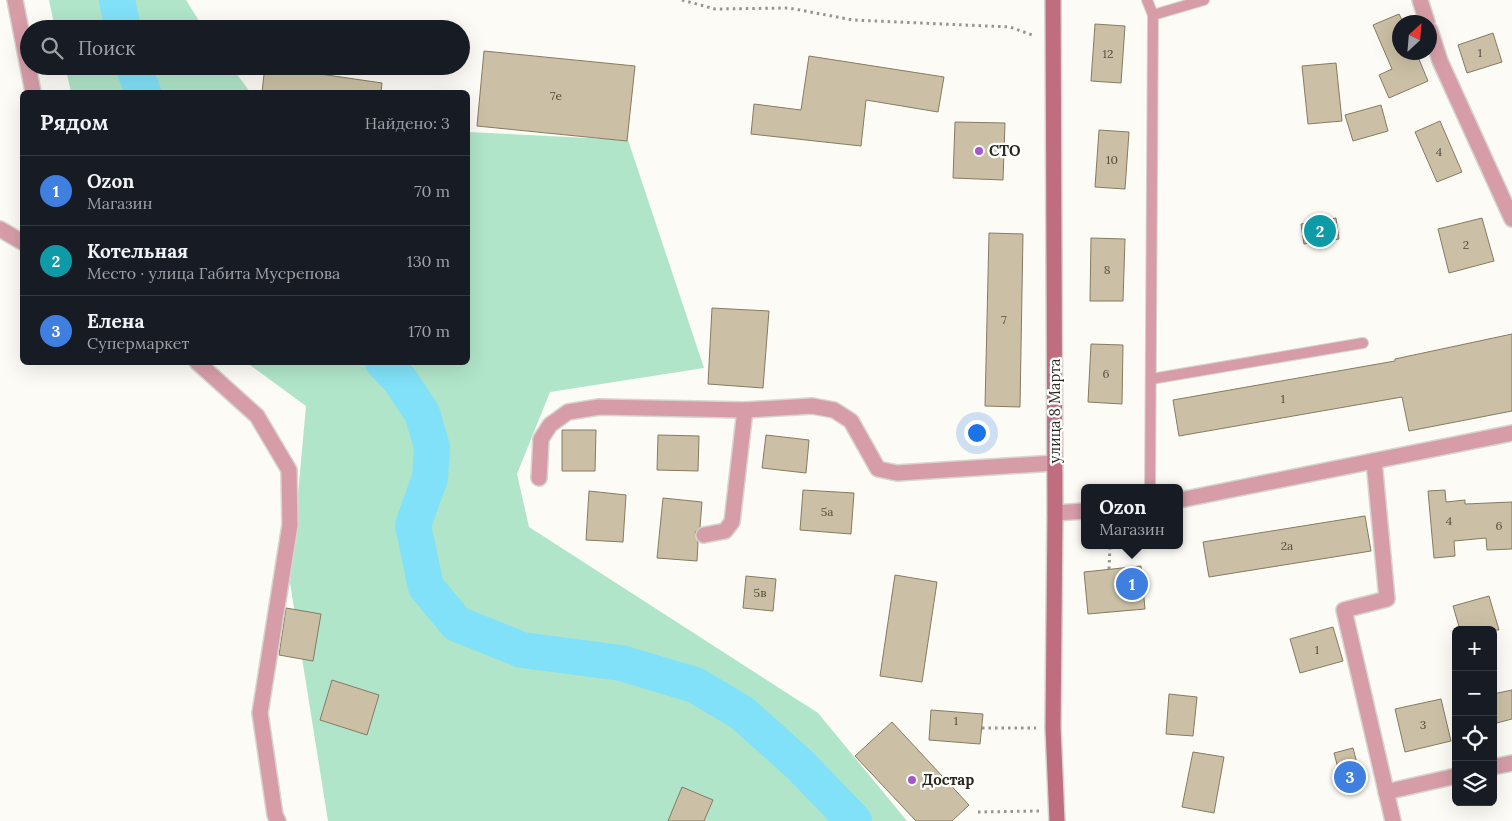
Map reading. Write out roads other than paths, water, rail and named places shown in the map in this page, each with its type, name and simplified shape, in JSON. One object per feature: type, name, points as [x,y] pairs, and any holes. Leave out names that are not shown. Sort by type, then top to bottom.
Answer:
[{"type":"street","points":[[15,0],[20,26]]},
{"type":"street","name":"улица 8 Марта","points":[[1053,0],[1055,463],[1053,728],[1056,816]]},
{"type":"street","points":[[1420,0],[1425,15]]},
{"type":"street","points":[[1437,52],[1512,219]]},
{"type":"street","points":[[30,75],[33,90]]},
{"type":"street","points":[[0,229],[20,241]]},
{"type":"street","points":[[200,365],[257,416],[289,470],[290,525],[260,712],[274,815],[278,821]]},
{"type":"street","points":[[539,478],[541,439],[550,425],[568,412],[600,408],[745,410],[812,406],[834,410],[851,422],[878,469],[897,473],[1055,463]]},
{"type":"street","points":[[704,535],[725,531],[732,522],[745,410]]},
{"type":"street","points":[[1183,499],[1512,434]]},
{"type":"street","points":[[1374,461],[1387,599],[1344,610],[1393,821]]},
{"type":"street","points":[[1055,513],[1081,511]]},
{"type":"street","points":[[1497,766],[1512,763]]},
{"type":"street","points":[[1386,792],[1452,777]]},
{"type":"lane","points":[[1147,0],[1153,15],[1150,484]]},
{"type":"lane","points":[[1153,15],[1204,0]]},
{"type":"lane","points":[[1151,379],[1363,343]]},
{"type":"waterway","points":[[117,0],[121,20]]},
{"type":"waterway","points":[[136,75],[142,90]]},
{"type":"waterway","points":[[386,365],[400,380],[422,413],[432,447],[430,478],[413,525],[426,587],[457,624],[522,650],[621,663],[695,685],[742,713],[800,765],[854,821]]},
{"type":"place","name":"СТО","points":[[979,151]]},
{"type":"place","name":"Котельная","points":[[1320,231]]},
{"type":"place","name":"Ozon","points":[[1132,584]]},
{"type":"place","name":"Елена","points":[[1350,777]]},
{"type":"place","name":"Достар","points":[[912,780]]}]
